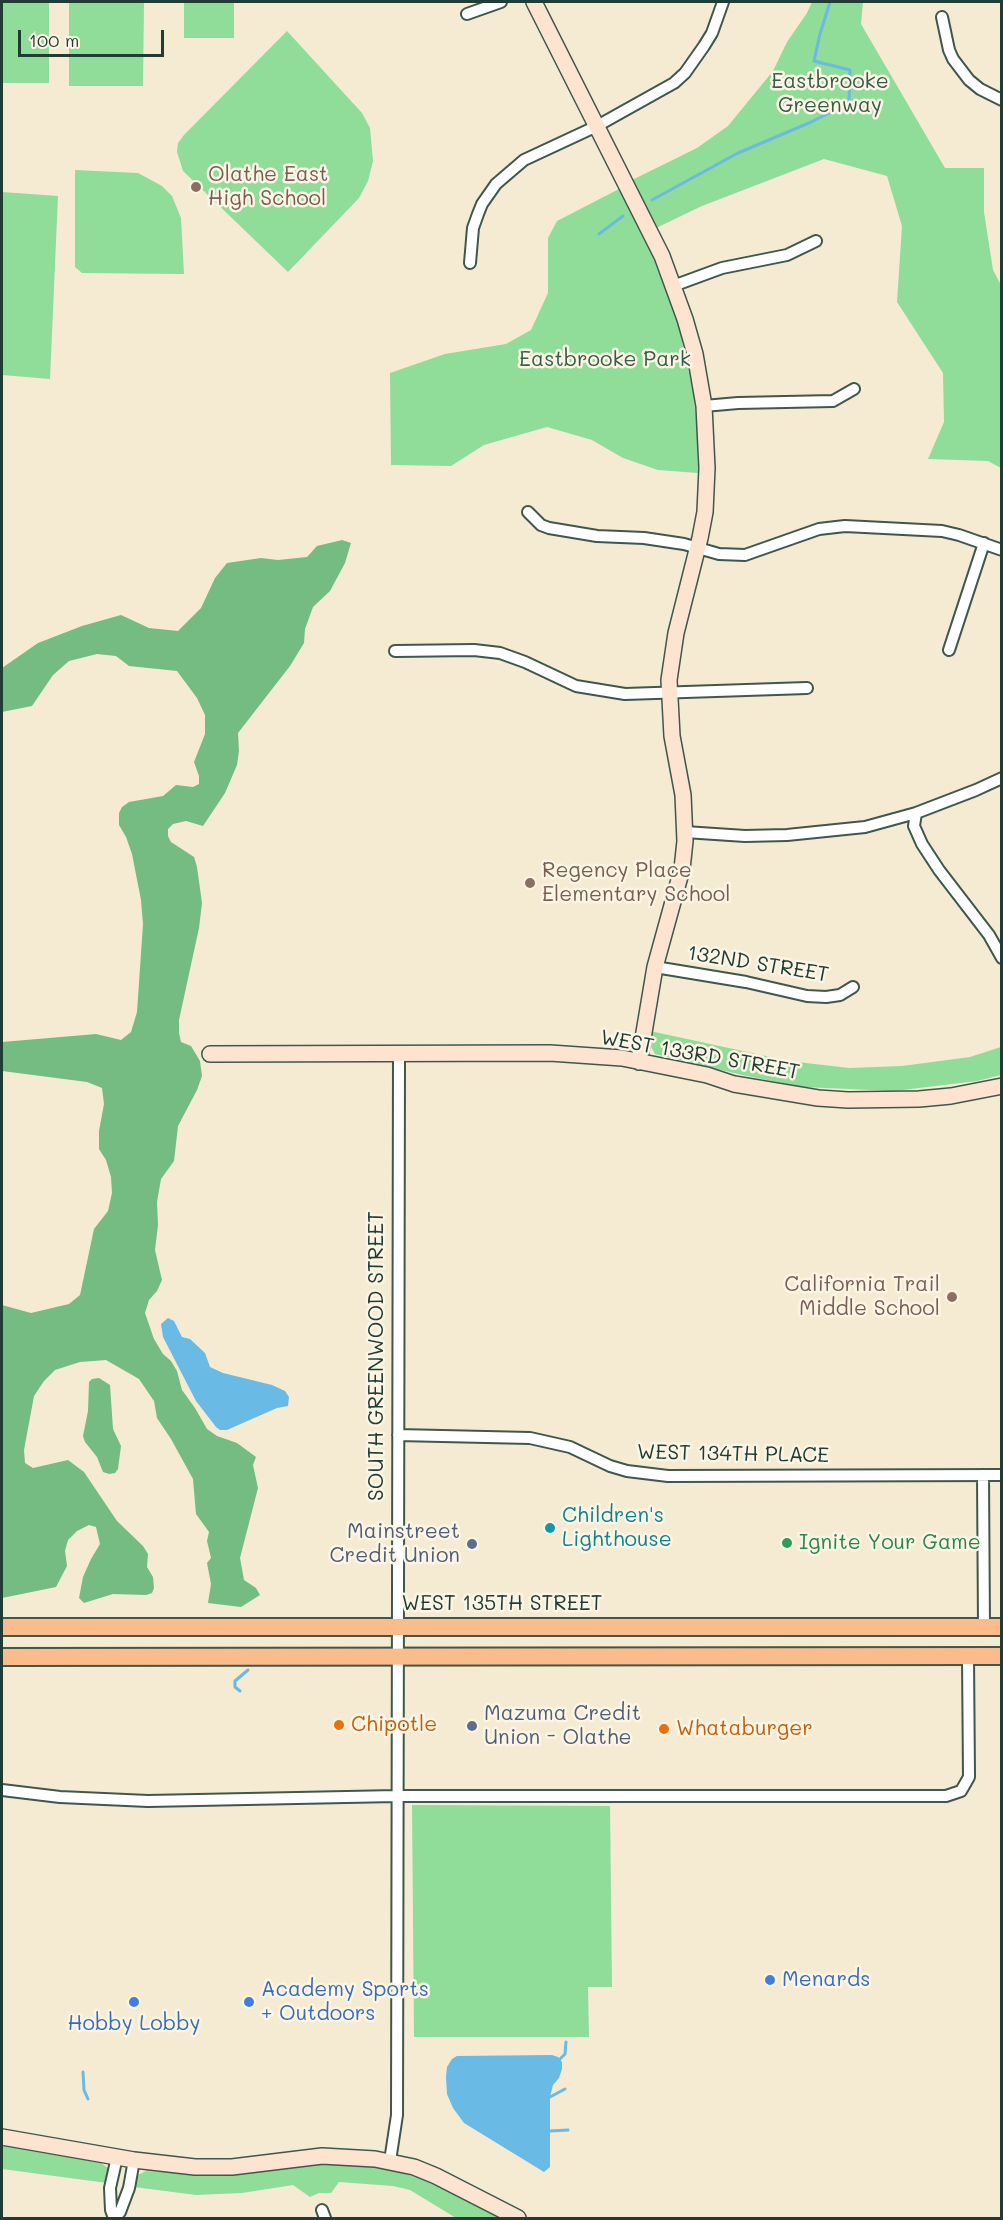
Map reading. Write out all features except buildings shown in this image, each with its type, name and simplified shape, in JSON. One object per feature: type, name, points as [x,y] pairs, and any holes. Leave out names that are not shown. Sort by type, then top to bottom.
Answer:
[{"type":"main road","name":"WEST 135TH STREET","points":[[2,1627],[1002,1627]]},
{"type":"main road","points":[[2,1657],[1002,1656]]},
{"type":"street","points":[[467,14],[501,2]]},
{"type":"street","points":[[534,2],[650,230],[673,286],[695,354],[704,406],[705,512],[671,656],[669,692],[672,736],[683,795],[685,832],[682,869],[655,967],[639,1062]]},
{"type":"street","points":[[470,263],[473,228],[482,204],[496,184],[524,160],[597,126],[674,83],[685,73],[712,33],[723,2]]},
{"type":"street","points":[[942,17],[948,50],[952,59],[969,80],[986,93],[1002,100]]},
{"type":"street","points":[[673,286],[722,268],[788,255],[816,241]]},
{"type":"street","points":[[704,406],[833,401],[854,389]]},
{"type":"street","points":[[528,512],[541,525],[549,528],[597,536],[644,538],[719,554],[745,555],[819,529],[846,526],[926,529],[959,535],[1002,550]]},
{"type":"street","points":[[949,650],[984,543]]},
{"type":"street","points":[[395,651],[474,650],[500,653],[576,686],[626,694],[807,687]]},
{"type":"street","points":[[685,832],[745,836],[812,834],[865,827],[916,813],[1002,778]]},
{"type":"street","points":[[916,813],[914,826],[922,844],[939,870],[990,935],[1002,958]]},
{"type":"street","name":"132ND STREET","points":[[655,967],[746,982],[807,996],[840,995],[853,987]]},
{"type":"street","name":"WEST 133RD STREET","points":[[210,1054],[550,1053],[622,1058],[707,1075],[734,1084],[818,1098],[880,1101],[951,1096],[1002,1086]]},
{"type":"street","name":"SOUTH GREENWOOD STREET","points":[[390,2161],[397,2115],[399,1055]]},
{"type":"street","name":"WEST 134TH PLACE","points":[[398,1435],[530,1438],[570,1447],[610,1466],[668,1476],[1002,1475]]},
{"type":"street","points":[[983,1475],[984,1627]]},
{"type":"street","points":[[2,1790],[107,1800],[396,1796],[946,1796],[961,1791],[969,1777],[968,1657]]},
{"type":"street","points":[[2,2137],[134,2160],[214,2168],[322,2156],[390,2161],[436,2176],[518,2218]]},
{"type":"street","points":[[117,2157],[110,2187],[111,2210],[115,2218],[120,2212],[129,2188],[134,2160]]},
{"type":"green space","points":[[2,2],[49,2],[49,83],[2,83]]},
{"type":"green space","points":[[69,2],[144,2],[143,86],[69,86]]},
{"type":"green space","points":[[184,2],[234,2],[234,38],[184,38]]},
{"type":"green space","name":"Eastbrooke Greenway","points":[[812,2],[863,2],[861,24],[945,168],[984,168],[984,212],[993,270],[1001,285],[1001,468],[988,461],[928,459],[944,422],[943,373],[897,302],[902,226],[887,176],[824,159],[702,206],[656,228],[632,180],[697,148],[728,126],[773,71],[787,42]]},
{"type":"green space","points":[[287,31],[362,113],[370,128],[373,161],[368,181],[359,198],[288,272],[183,171],[177,152],[178,143],[184,135]]},
{"type":"green space","points":[[75,170],[138,173],[162,186],[172,196],[181,218],[184,274],[82,273],[75,267]]},
{"type":"green space","name":"Eastbrooke Park","points":[[619,189],[652,255],[678,323],[693,391],[697,427],[698,473],[658,470],[623,458],[592,440],[547,427],[484,445],[451,466],[391,465],[390,373],[445,354],[506,344],[531,330],[548,293],[548,238],[557,221]]},
{"type":"green space","points":[[2,192],[58,196],[50,379],[2,375]]},
{"type":"green space","points":[[342,540],[351,543],[345,563],[330,591],[313,607],[305,629],[304,643],[290,666],[238,733],[237,765],[225,793],[203,826],[186,821],[173,824],[168,829],[171,842],[194,857],[202,903],[199,928],[179,1020],[179,1033],[181,1042],[191,1046],[200,1061],[202,1076],[178,1126],[174,1161],[161,1179],[157,1202],[158,1225],[155,1250],[162,1280],[157,1291],[149,1300],[145,1313],[154,1339],[177,1371],[182,1390],[207,1429],[217,1436],[237,1443],[256,1457],[253,1465],[258,1488],[240,1558],[244,1580],[256,1588],[260,1595],[241,1607],[208,1603],[211,1584],[207,1563],[211,1558],[207,1541],[209,1532],[196,1514],[193,1479],[157,1418],[154,1401],[139,1379],[106,1360],[80,1362],[55,1370],[44,1381],[34,1396],[24,1450],[25,1463],[33,1468],[68,1460],[84,1472],[117,1521],[143,1546],[148,1554],[147,1567],[153,1577],[152,1593],[146,1595],[113,1594],[84,1603],[79,1598],[83,1577],[100,1544],[96,1527],[89,1525],[77,1531],[68,1540],[65,1551],[67,1566],[56,1587],[2,1598],[2,1305],[31,1313],[69,1304],[80,1295],[94,1229],[108,1211],[112,1193],[111,1177],[106,1160],[99,1149],[99,1131],[104,1104],[102,1088],[87,1082],[2,1071],[2,1042],[96,1034],[121,1040],[131,1032],[137,1012],[143,924],[132,854],[119,825],[119,813],[122,807],[129,802],[163,796],[176,785],[193,787],[199,784],[194,762],[205,734],[205,715],[197,698],[177,671],[129,666],[116,656],[97,654],[69,661],[53,675],[32,706],[2,712],[2,668],[38,643],[82,626],[121,615],[149,628],[178,631],[201,608],[215,578],[227,563],[261,558],[278,560],[307,557],[317,546]]},
{"type":"green space","points":[[650,1031],[789,1061],[849,1068],[902,1066],[970,1057],[1001,1047],[1001,1075],[977,1081],[894,1091],[803,1087],[655,1054],[650,1045]]},
{"type":"green space","points":[[99,1378],[110,1385],[113,1429],[121,1446],[118,1469],[115,1473],[109,1474],[103,1472],[97,1457],[83,1436],[88,1411],[89,1382]]},
{"type":"green space","points":[[412,1805],[610,1806],[612,1987],[588,1987],[589,2037],[414,2037]]},
{"type":"green space","points":[[2,2144],[101,2163],[108,2168],[107,2183],[2,2169]]},
{"type":"green space","points":[[343,2163],[387,2169],[416,2177],[461,2196],[498,2218],[456,2218],[410,2190],[393,2186],[339,2182],[331,2193],[319,2193],[310,2197],[293,2185],[242,2193],[196,2195],[134,2187],[138,2175],[146,2171],[219,2175]]},
{"type":"water","points":[[168,1318],[174,1321],[182,1337],[190,1339],[205,1353],[210,1367],[285,1391],[289,1397],[288,1406],[277,1408],[227,1430],[220,1430],[196,1401],[163,1337],[161,1324]]},
{"type":"water","points":[[552,2055],[558,2057],[562,2062],[562,2069],[553,2085],[550,2097],[550,2167],[544,2172],[464,2123],[453,2108],[447,2094],[446,2077],[447,2067],[457,2056]]},
{"type":"waterway","points":[[652,200],[738,153],[809,123],[849,103],[850,70],[814,61],[830,2]]},
{"type":"waterway","points":[[599,234],[623,216]]},
{"type":"waterway","points":[[240,1691],[235,1687],[235,1681],[248,1670]]},
{"type":"waterway","points":[[560,2059],[565,2054],[566,2042]]},
{"type":"waterway","points":[[83,2072],[84,2090],[88,2099]]},
{"type":"waterway","points":[[550,2097],[565,2089]]},
{"type":"waterway","points":[[550,2131],[568,2130]]},
{"type":"place","name":"Olathe East High School","points":[[196,187]]},
{"type":"place","name":"Regency Place Elementary School","points":[[530,883]]},
{"type":"place","name":"California Trail Middle School","points":[[952,1297]]},
{"type":"place","name":"Children's Lighthouse","points":[[550,1528]]},
{"type":"place","name":"Ignite Your Game","points":[[787,1543]]},
{"type":"place","name":"Mainstreet Credit Union","points":[[472,1544]]},
{"type":"place","name":"Chipotle","points":[[339,1725]]},
{"type":"place","name":"Mazuma Credit Union - Olathe","points":[[472,1726]]},
{"type":"place","name":"Whataburger","points":[[664,1729]]},
{"type":"place","name":"Menards","points":[[770,1980]]},
{"type":"place","name":"Hobby Lobby","points":[[134,2002]]},
{"type":"place","name":"Academy Sports + Outdoors","points":[[249,2002]]}]
